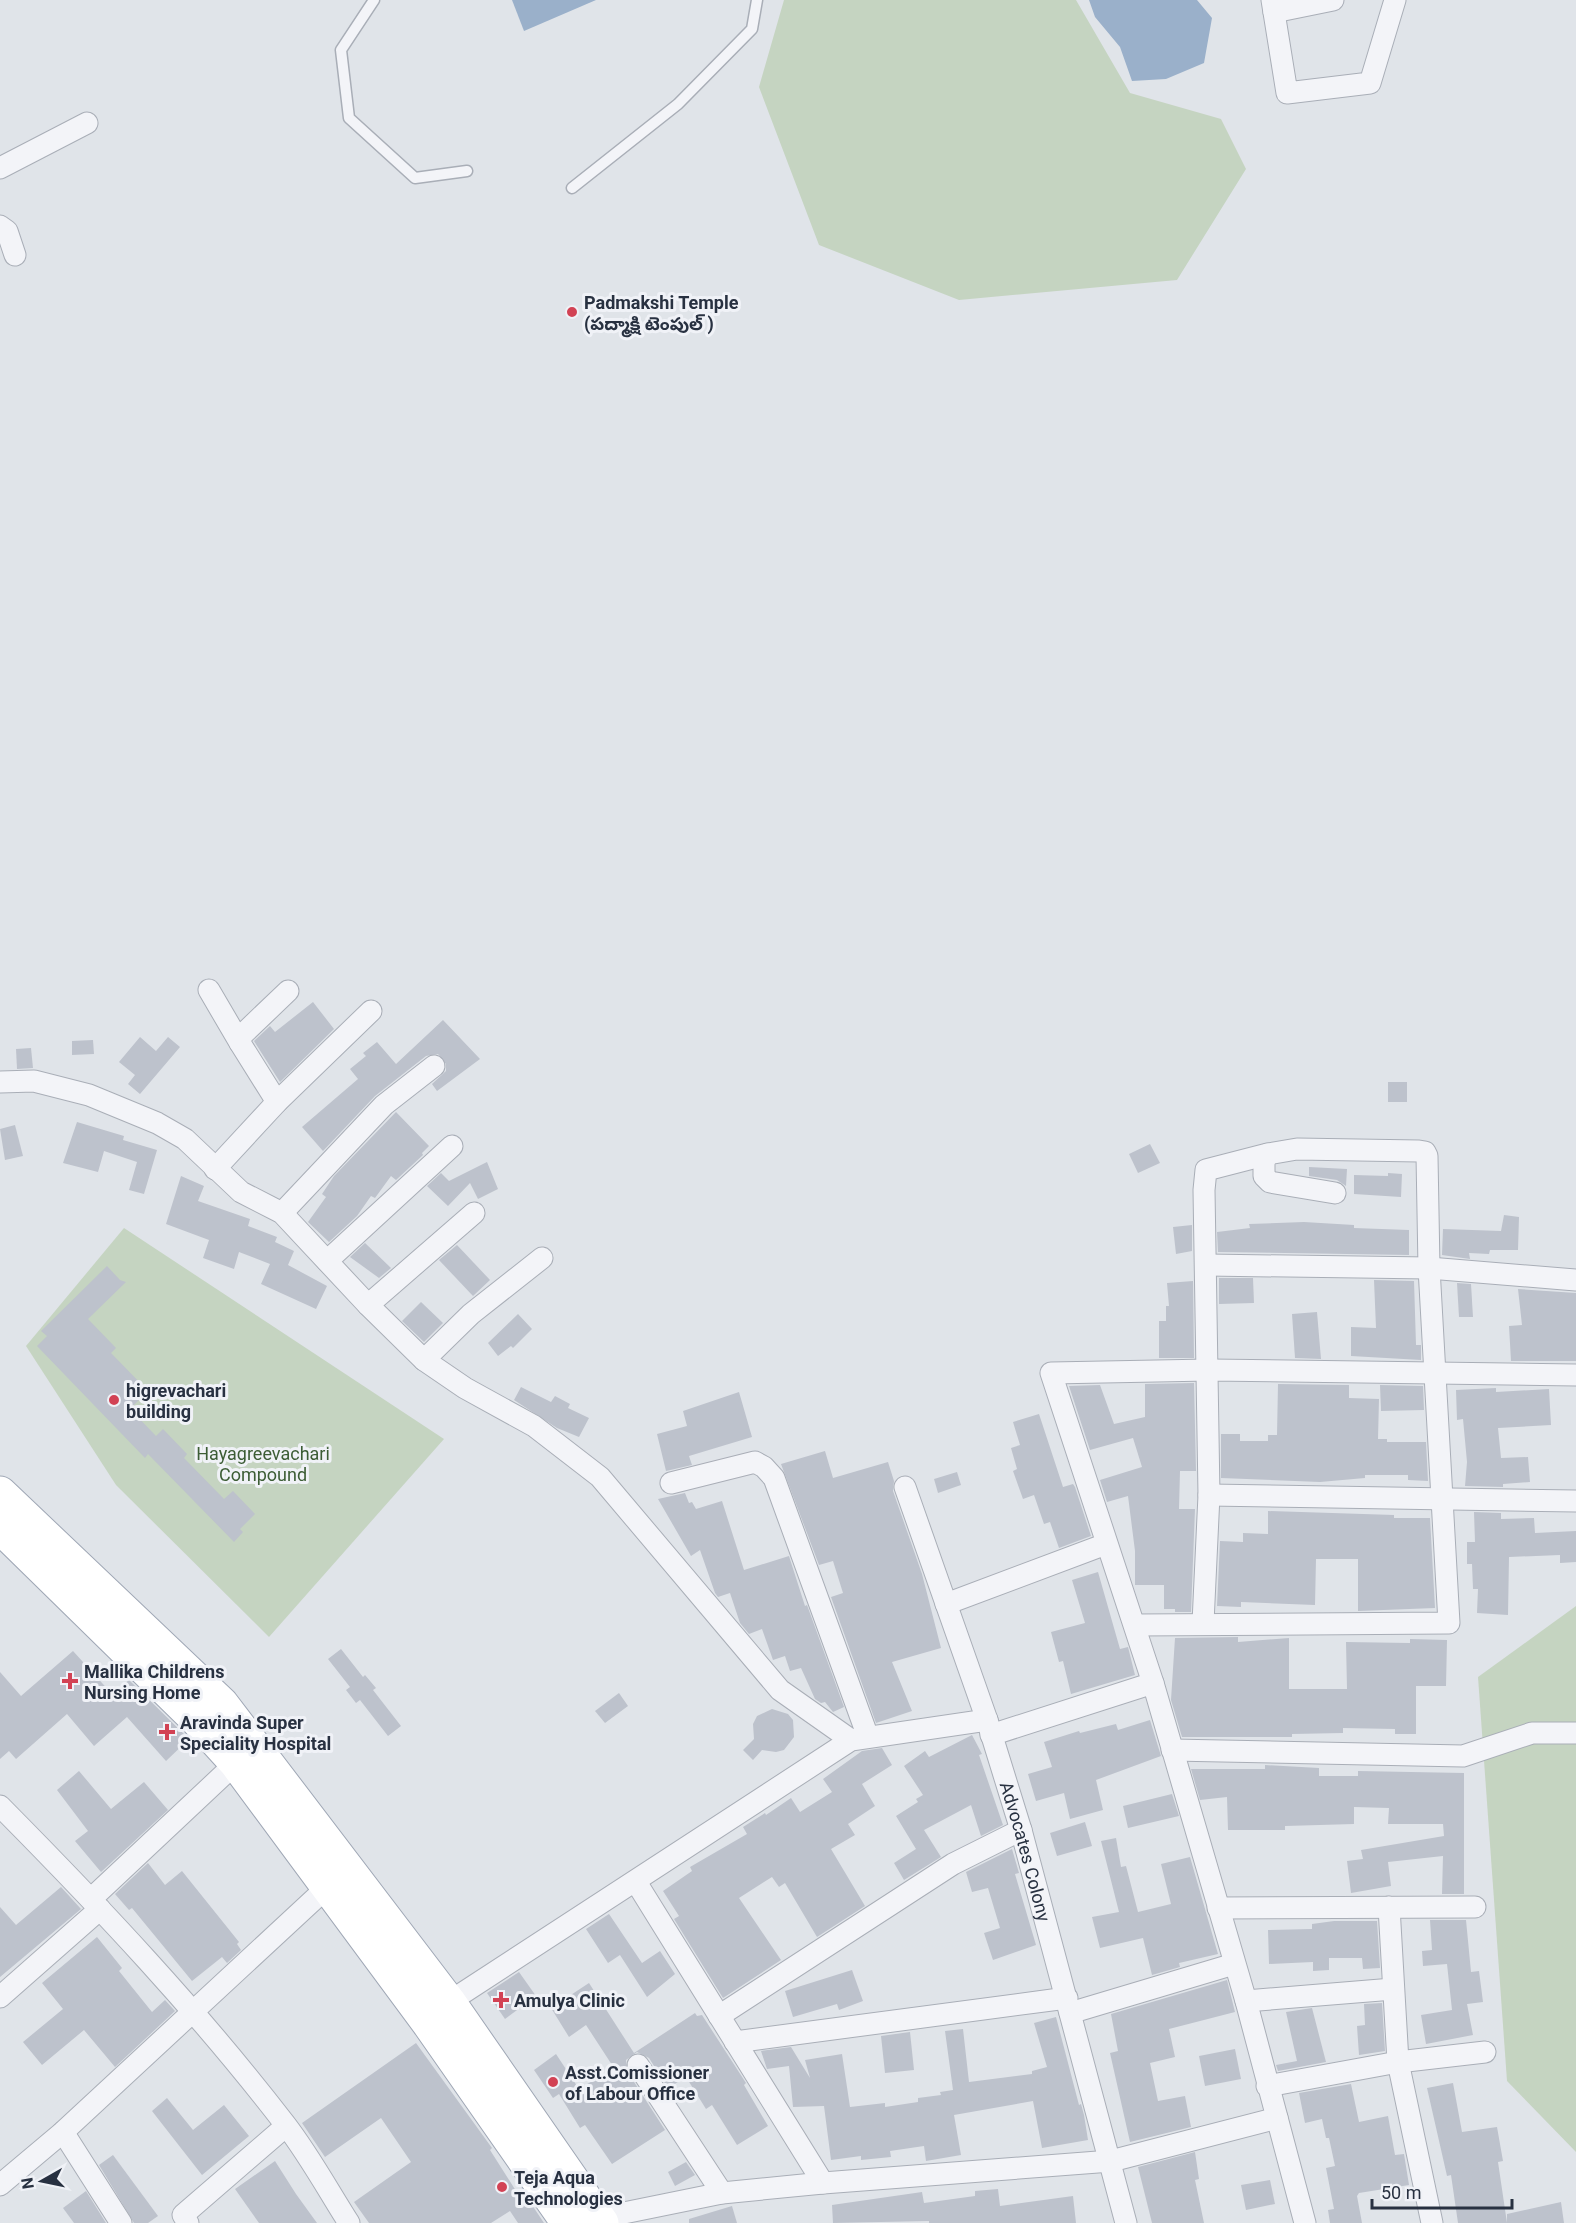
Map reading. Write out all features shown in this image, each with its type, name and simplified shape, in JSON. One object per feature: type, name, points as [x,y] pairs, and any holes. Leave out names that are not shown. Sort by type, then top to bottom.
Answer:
[{"type":"main road","points":[[0,1493],[222,1704],[338,1876],[590,2221]]},
{"type":"main road","points":[[0,1527],[197,1720],[449,2002],[590,2221]]},
{"type":"street","points":[[1333,0],[1273,6],[1287,93],[1370,83],[1395,0]]},
{"type":"street","points":[[0,168],[87,123]]},
{"type":"street","points":[[0,226],[7,231],[15,255]]},
{"type":"street","points":[[209,990],[277,1102]]},
{"type":"street","points":[[240,1043],[243,1035],[288,991]]},
{"type":"street","points":[[215,1169],[277,1102],[371,1011]]},
{"type":"street","points":[[282,1213],[384,1105],[435,1066]]},
{"type":"street","points":[[0,1082],[34,1081],[89,1095],[157,1123],[186,1139],[241,1192],[282,1213],[368,1305],[424,1360],[465,1388],[534,1426],[600,1477],[780,1690],[859,1738]]},
{"type":"street","points":[[327,1261],[452,1146]]},
{"type":"street","points":[[1135,1625],[1449,1623],[1429,1268],[1428,1166],[1425,1152],[1297,1149],[1206,1170],[1204,1190],[1209,1370],[1209,1495],[1203,1623]]},
{"type":"street","points":[[1269,1154],[1263,1162],[1263,1176],[1270,1182],[1335,1193]]},
{"type":"street","points":[[368,1305],[474,1213]]},
{"type":"street","points":[[424,1360],[471,1314],[542,1258]]},
{"type":"street","points":[[1207,1265],[1429,1268],[1576,1280]]},
{"type":"street","points":[[1305,2223],[1246,2001],[1153,1683],[1051,1372],[1209,1370],[1576,1375]]},
{"type":"street","points":[[671,1483],[755,1462],[764,1467],[774,1478],[859,1738]]},
{"type":"street","name":"Advocates Colony","points":[[905,1487],[989,1727],[1021,1830],[1126,2223]]},
{"type":"street","points":[[1209,1495],[1576,1501]]},
{"type":"street","points":[[946,1604],[1106,1545]]},
{"type":"street","points":[[449,2002],[859,1738],[989,1727],[1153,1683]]},
{"type":"street","points":[[1172,1750],[1463,1756],[1533,1733],[1576,1733]]},
{"type":"street","points":[[1,1994],[96,1904],[236,1763]]},
{"type":"street","points":[[0,1806],[96,1904],[192,2010],[286,2126],[349,2223]]},
{"type":"street","points":[[719,2016],[953,1864],[1021,1830]]},
{"type":"street","points":[[0,2185],[63,2132],[338,1876]]},
{"type":"street","points":[[636,1882],[823,2183]]},
{"type":"street","points":[[1389,1907],[1398,2062],[1432,2223]]},
{"type":"street","points":[[1218,1908],[1475,1907]]},
{"type":"street","points":[[735,2042],[1069,2006],[1234,1964]]},
{"type":"street","points":[[1246,2001],[1393,1989]]},
{"type":"street","points":[[1267,2086],[1398,2062],[1485,2052]]},
{"type":"street","points":[[638,2065],[722,2193]]},
{"type":"street","points":[[590,2221],[722,2193],[1111,2161],[1277,2118]]},
{"type":"street","points":[[182,2220],[286,2126]]},
{"type":"street","points":[[63,2132],[121,2223]]},
{"type":"lane","points":[[374,0],[341,50],[349,118],[415,178],[467,171]]},
{"type":"lane","points":[[572,188],[678,104],[711,71],[752,29],[757,0]]},
{"type":"green space","points":[[784,0],[1076,0],[1130,93],[1221,119],[1246,169],[1177,280],[959,300],[819,245],[759,87]]},
{"type":"green space","name":"Hayagreevachari Compound","points":[[124,1228],[444,1439],[269,1637],[116,1485],[26,1346]]},
{"type":"green space","points":[[1576,1606],[1576,2152],[1507,2081],[1478,1677]]},
{"type":"water","points":[[512,0],[596,0],[524,31]]},
{"type":"water","points":[[1089,0],[1197,0],[1212,18],[1204,63],[1166,79],[1132,81],[1120,47],[1095,17]]},
{"type":"building","points":[[313,1002],[334,1029],[280,1082],[254,1041],[270,1026],[275,1032]]},
{"type":"building","points":[[443,1020],[480,1059],[437,1091],[432,1084],[446,1071],[446,1064],[438,1054],[426,1056],[375,1096],[323,1151],[302,1127],[358,1079],[350,1069],[366,1056],[363,1053],[377,1042],[396,1064]]},
{"type":"building","points":[[140,1037],[156,1051],[168,1037],[180,1047],[140,1094],[128,1084],[135,1075],[119,1062]]},
{"type":"building","points":[[93,1040],[94,1054],[72,1055],[72,1041]]},
{"type":"building","points":[[31,1048],[33,1068],[17,1069],[16,1049]]},
{"type":"building","points":[[1388,1082],[1407,1082],[1407,1102],[1388,1102]]},
{"type":"building","points":[[396,1112],[429,1146],[422,1153],[423,1155],[396,1180],[391,1176],[375,1198],[371,1196],[357,1216],[329,1242],[308,1222],[326,1197],[322,1194],[334,1176]]},
{"type":"building","points":[[77,1122],[124,1136],[123,1140],[157,1150],[144,1194],[129,1190],[137,1162],[104,1151],[98,1172],[63,1163]]},
{"type":"building","points":[[15,1125],[23,1156],[5,1160],[0,1129]]},
{"type":"building","points":[[1150,1144],[1160,1163],[1138,1173],[1129,1154]]},
{"type":"building","points":[[487,1162],[498,1189],[478,1199],[470,1183],[448,1206],[427,1186],[441,1173],[449,1181]]},
{"type":"building","points":[[1309,1167],[1347,1169],[1346,1186],[1337,1180],[1309,1176]]},
{"type":"building","points":[[1388,1173],[1402,1174],[1401,1197],[1354,1194],[1354,1175],[1388,1176]]},
{"type":"building","points":[[181,1176],[204,1186],[198,1201],[250,1219],[248,1226],[277,1237],[275,1242],[294,1251],[288,1265],[327,1286],[316,1309],[261,1284],[270,1264],[239,1252],[234,1269],[203,1258],[209,1240],[166,1224]]},
{"type":"building","points":[[1504,1215],[1519,1217],[1518,1250],[1490,1250],[1489,1254],[1469,1253],[1470,1259],[1442,1255],[1443,1229],[1501,1231]]},
{"type":"building","points":[[1304,1222],[1354,1225],[1354,1228],[1409,1230],[1409,1255],[1218,1252],[1217,1232],[1250,1228],[1249,1224]]},
{"type":"building","points":[[1192,1225],[1192,1251],[1176,1254],[1173,1227]]},
{"type":"building","points":[[365,1243],[391,1268],[379,1278],[350,1257]]},
{"type":"building","points":[[457,1245],[490,1280],[473,1296],[439,1260]]},
{"type":"building","name":"higrevachari building","points":[[107,1266],[120,1280],[126,1282],[88,1319],[116,1348],[111,1353],[148,1391],[130,1409],[156,1436],[163,1429],[187,1454],[184,1458],[224,1499],[233,1491],[255,1514],[240,1529],[243,1532],[234,1542],[148,1454],[145,1458],[37,1346],[47,1336],[41,1331]]},
{"type":"building","points":[[1219,1278],[1253,1278],[1254,1303],[1219,1304]]},
{"type":"building","points":[[1374,1280],[1414,1281],[1416,1345],[1421,1345],[1421,1360],[1351,1356],[1351,1327],[1376,1328]]},
{"type":"building","points":[[1193,1281],[1194,1358],[1159,1358],[1159,1321],[1166,1321],[1166,1306],[1169,1306],[1167,1283]]},
{"type":"building","points":[[1457,1283],[1471,1284],[1473,1317],[1459,1317]]},
{"type":"building","points":[[1518,1289],[1576,1293],[1576,1361],[1511,1361],[1509,1326],[1522,1325]]},
{"type":"building","points":[[421,1302],[443,1323],[424,1342],[402,1321]]},
{"type":"building","points":[[1317,1312],[1321,1359],[1295,1358],[1292,1314]]},
{"type":"building","points":[[518,1314],[532,1329],[513,1348],[511,1346],[498,1356],[488,1343]]},
{"type":"building","points":[[1194,1383],[1196,1471],[1180,1471],[1179,1509],[1195,1509],[1191,1612],[1175,1612],[1175,1609],[1164,1609],[1164,1585],[1135,1585],[1135,1551],[1128,1496],[1107,1502],[1100,1480],[1142,1467],[1133,1438],[1090,1450],[1069,1386],[1100,1385],[1114,1424],[1145,1417],[1145,1384]]},
{"type":"building","points":[[1278,1384],[1349,1385],[1349,1398],[1379,1399],[1378,1439],[1387,1439],[1387,1442],[1426,1442],[1428,1481],[1408,1480],[1408,1475],[1365,1475],[1365,1478],[1320,1482],[1221,1478],[1221,1434],[1240,1434],[1240,1441],[1268,1441],[1268,1435],[1277,1435]]},
{"type":"building","points":[[1380,1385],[1423,1386],[1424,1410],[1381,1411]]},
{"type":"building","points":[[521,1387],[551,1402],[555,1396],[570,1404],[568,1408],[589,1418],[579,1437],[557,1428],[514,1400]]},
{"type":"building","points":[[1496,1388],[1496,1392],[1549,1389],[1551,1425],[1498,1428],[1501,1458],[1528,1457],[1530,1482],[1503,1484],[1503,1487],[1465,1486],[1467,1462],[1463,1419],[1457,1420],[1456,1390]]},
{"type":"building","points":[[739,1392],[752,1437],[689,1456],[692,1465],[666,1471],[657,1434],[687,1426],[683,1411]]},
{"type":"building","points":[[1039,1414],[1063,1487],[1073,1484],[1075,1487],[1091,1536],[1059,1548],[1050,1522],[1044,1524],[1034,1495],[1023,1499],[1013,1471],[1017,1469],[1011,1448],[1020,1445],[1013,1422]]},
{"type":"building","points":[[825,1451],[833,1478],[888,1462],[894,1481],[893,1491],[922,1574],[941,1648],[892,1662],[912,1711],[876,1723],[831,1597],[843,1593],[833,1561],[819,1565],[781,1464]]},
{"type":"building","points":[[957,1472],[961,1485],[938,1493],[934,1479]]},
{"type":"building","points":[[685,1493],[689,1503],[692,1502],[696,1509],[722,1501],[744,1570],[789,1556],[805,1606],[807,1605],[844,1707],[833,1712],[825,1702],[821,1703],[815,1699],[801,1668],[790,1671],[785,1656],[773,1660],[762,1629],[749,1634],[740,1623],[730,1593],[718,1597],[715,1593],[700,1550],[691,1556],[658,1499]]},
{"type":"building","points":[[1268,1511],[1430,1518],[1435,1608],[1358,1611],[1358,1559],[1316,1559],[1315,1605],[1241,1602],[1241,1607],[1217,1606],[1220,1541],[1243,1542],[1243,1533],[1268,1534]]},
{"type":"building","points":[[1474,1512],[1501,1513],[1501,1519],[1534,1518],[1535,1533],[1576,1531],[1576,1562],[1560,1563],[1560,1555],[1509,1557],[1508,1615],[1477,1613],[1478,1589],[1473,1589],[1472,1564],[1467,1564],[1467,1542],[1475,1542]]},
{"type":"building","points":[[1098,1572],[1120,1649],[1128,1647],[1135,1675],[1071,1694],[1063,1661],[1059,1662],[1051,1632],[1085,1623],[1072,1580]]},
{"type":"building","points":[[1238,1637],[1238,1642],[1289,1638],[1289,1689],[1347,1689],[1346,1642],[1410,1643],[1410,1639],[1447,1640],[1446,1686],[1416,1686],[1416,1734],[1395,1734],[1395,1729],[1343,1728],[1343,1733],[1292,1734],[1292,1737],[1182,1737],[1171,1700],[1175,1638]]},
{"type":"building","points":[[341,1649],[363,1677],[365,1675],[376,1688],[373,1690],[401,1726],[388,1736],[360,1700],[356,1703],[346,1690],[350,1687],[328,1659]]},
{"type":"building","points":[[73,1651],[112,1694],[129,1680],[189,1739],[166,1761],[127,1717],[94,1746],[67,1714],[16,1759],[9,1751],[0,1759],[0,1672],[21,1696]]},
{"type":"building","points":[[619,1693],[628,1706],[605,1723],[595,1711]]},
{"type":"building","points":[[772,1709],[788,1714],[793,1720],[794,1737],[784,1750],[776,1752],[762,1750],[753,1760],[743,1750],[754,1739],[753,1724],[757,1716]]},
{"type":"building","points":[[1150,1720],[1161,1756],[1096,1780],[1103,1810],[1070,1819],[1064,1793],[1036,1801],[1028,1774],[1052,1767],[1044,1742],[1079,1731],[1080,1733],[1116,1724],[1118,1730]]},
{"type":"building","points":[[972,1735],[982,1754],[979,1755],[1003,1825],[981,1836],[971,1805],[924,1830],[941,1857],[904,1880],[894,1863],[916,1849],[896,1816],[918,1802],[916,1799],[923,1795],[904,1766],[925,1751],[929,1757]]},
{"type":"building","points":[[882,1748],[892,1765],[862,1784],[875,1806],[848,1824],[855,1835],[831,1849],[865,1906],[817,1937],[785,1883],[779,1887],[772,1877],[739,1898],[781,1960],[723,1998],[674,1919],[679,1916],[663,1891],[692,1871],[690,1867],[747,1834],[743,1827],[791,1798],[800,1812],[832,1792],[823,1779],[862,1751]]},
{"type":"building","points":[[1265,1765],[1319,1768],[1319,1776],[1358,1776],[1358,1771],[1464,1773],[1464,1894],[1442,1894],[1443,1856],[1388,1862],[1391,1886],[1351,1893],[1347,1861],[1363,1859],[1361,1850],[1444,1836],[1443,1824],[1388,1824],[1389,1808],[1354,1807],[1354,1824],[1285,1826],[1285,1830],[1228,1830],[1227,1797],[1200,1800],[1191,1769],[1265,1769]]},
{"type":"building","points":[[79,1771],[111,1809],[144,1782],[168,1810],[101,1872],[75,1841],[88,1831],[57,1790]]},
{"type":"building","points":[[1172,1794],[1179,1816],[1128,1828],[1123,1806]]},
{"type":"building","points":[[1085,1822],[1092,1846],[1057,1856],[1050,1833]]},
{"type":"building","points":[[1116,1838],[1121,1867],[1126,1866],[1138,1912],[1171,1904],[1161,1864],[1190,1857],[1218,1954],[1179,1963],[1180,1967],[1152,1975],[1143,1938],[1100,1948],[1092,1917],[1119,1912],[1101,1841]]},
{"type":"building","points":[[1012,1849],[1019,1873],[1015,1874],[1036,1945],[993,1960],[984,1933],[1000,1928],[988,1888],[972,1892],[966,1872]]},
{"type":"building","points":[[148,1863],[165,1885],[182,1871],[239,1942],[237,1944],[241,1950],[227,1963],[222,1957],[192,1981],[132,1908],[129,1910],[115,1894]]},
{"type":"building","points":[[61,1887],[81,1909],[0,1977],[0,1907],[16,1925]]},
{"type":"building","points":[[609,1914],[642,1963],[660,1951],[675,1974],[647,1997],[620,1955],[608,1963],[586,1929]]},
{"type":"building","points":[[1430,1920],[1466,1920],[1471,1972],[1479,1971],[1483,2002],[1467,2004],[1473,2035],[1426,2044],[1421,2015],[1452,2010],[1447,1964],[1423,1966],[1422,1951],[1432,1950]]},
{"type":"building","points":[[1334,1921],[1377,1921],[1380,1968],[1363,1969],[1362,1958],[1329,1958],[1329,1970],[1313,1971],[1313,1962],[1269,1964],[1268,1930],[1312,1929],[1312,1924]]},
{"type":"building","points":[[97,1937],[122,1968],[119,1971],[152,2012],[165,2000],[175,2011],[115,2067],[84,2030],[42,2065],[23,2042],[63,2009],[42,1983]]},
{"type":"building","points":[[852,1970],[863,2001],[839,2010],[837,2004],[793,2017],[785,1991]]},
{"type":"building","points":[[519,1972],[536,1996],[505,2019],[487,1993]]},
{"type":"building","points":[[1227,1980],[1235,2012],[1169,2029],[1175,2057],[1150,2063],[1158,2101],[1185,2096],[1191,2127],[1130,2142],[1110,2053],[1118,2051],[1111,2014]]},
{"type":"building","points":[[589,1983],[634,2053],[695,2013],[697,2016],[702,2015],[746,2083],[744,2085],[768,2126],[737,2145],[712,2105],[706,2109],[686,2077],[668,2088],[649,2058],[637,2052],[626,2060],[627,2071],[665,2130],[612,2164],[585,2125],[580,2128],[559,2094],[553,2098],[534,2070],[556,2054],[579,2089],[614,2068],[586,2025],[569,2037],[551,2008]]},
{"type":"building","points":[[1382,2003],[1385,2051],[1359,2055],[1357,2026],[1365,2025],[1364,2004]]},
{"type":"building","points":[[1312,2008],[1326,2062],[1278,2071],[1276,2065],[1297,2061],[1286,2012]]},
{"type":"building","points":[[1056,2017],[1079,2105],[1081,2104],[1084,2115],[1088,2140],[1042,2148],[1033,2101],[954,2115],[961,2155],[926,2161],[924,2146],[890,2151],[891,2157],[861,2160],[861,2156],[831,2160],[824,2106],[793,2107],[789,2066],[767,2069],[761,2051],[791,2047],[810,2078],[805,2060],[842,2054],[850,2107],[885,2103],[885,2107],[918,2102],[918,2098],[941,2095],[940,2092],[953,2090],[945,2031],[963,2029],[969,2082],[1032,2074],[1032,2071],[1047,2067],[1034,2023]]},
{"type":"building","points":[[910,2032],[914,2070],[885,2073],[881,2036]]},
{"type":"building","points":[[416,2043],[492,2148],[490,2150],[523,2202],[528,2199],[544,2223],[518,2223],[510,2211],[491,2223],[369,2223],[354,2202],[411,2162],[381,2118],[325,2157],[302,2123]]},
{"type":"building","points":[[1235,2049],[1241,2079],[1205,2086],[1199,2056]]},
{"type":"building","points":[[1453,2083],[1462,2132],[1497,2127],[1503,2161],[1498,2162],[1507,2223],[1458,2223],[1451,2175],[1447,2176],[1427,2088]]},
{"type":"building","points":[[1351,2084],[1359,2122],[1388,2116],[1395,2155],[1404,2154],[1409,2185],[1359,2193],[1357,2196],[1362,2223],[1330,2223],[1328,2210],[1334,2209],[1326,2168],[1335,2166],[1329,2138],[1326,2138],[1322,2119],[1305,2123],[1299,2093]]},
{"type":"building","points":[[167,2098],[193,2130],[224,2105],[249,2136],[202,2175],[152,2111]]},
{"type":"building","points":[[1195,2152],[1199,2179],[1195,2180],[1204,2223],[1152,2223],[1138,2167]]},
{"type":"building","points":[[113,2155],[158,2216],[148,2223],[134,2223],[99,2165]]},
{"type":"building","points":[[275,2161],[317,2223],[259,2223],[235,2189]]},
{"type":"building","points":[[686,2162],[695,2175],[675,2186],[668,2172]]},
{"type":"building","points":[[1270,2180],[1275,2204],[1246,2210],[1241,2185]]},
{"type":"building","points":[[998,2189],[1000,2206],[1073,2196],[1076,2223],[929,2223],[929,2221],[833,2223],[832,2205],[922,2192],[924,2203],[975,2196],[975,2191]]},
{"type":"building","points":[[86,2191],[106,2223],[74,2223],[63,2208]]},
{"type":"building","points":[[1561,2202],[1564,2223],[1507,2223],[1507,2214]]},
{"type":"building","points":[[732,2206],[737,2223],[689,2223],[689,2219]]},
{"type":"place","name":"Padmakshi Temple (పద్మాక్షి టెంపుల్ )","points":[[572,312]]},
{"type":"place","name":"higrevachari building","points":[[114,1400]]},
{"type":"place","name":"Mallika Childrens Nursing Home","points":[[70,1681]]},
{"type":"place","name":"Aravinda Super Speciality Hospital","points":[[167,1732]]},
{"type":"place","name":"Amulya Clinic","points":[[501,2000]]},
{"type":"place","name":"Asst.Comissioner of Labour Office","points":[[553,2082]]},
{"type":"place","name":"Teja Aqua Technologies","points":[[502,2187]]}]
